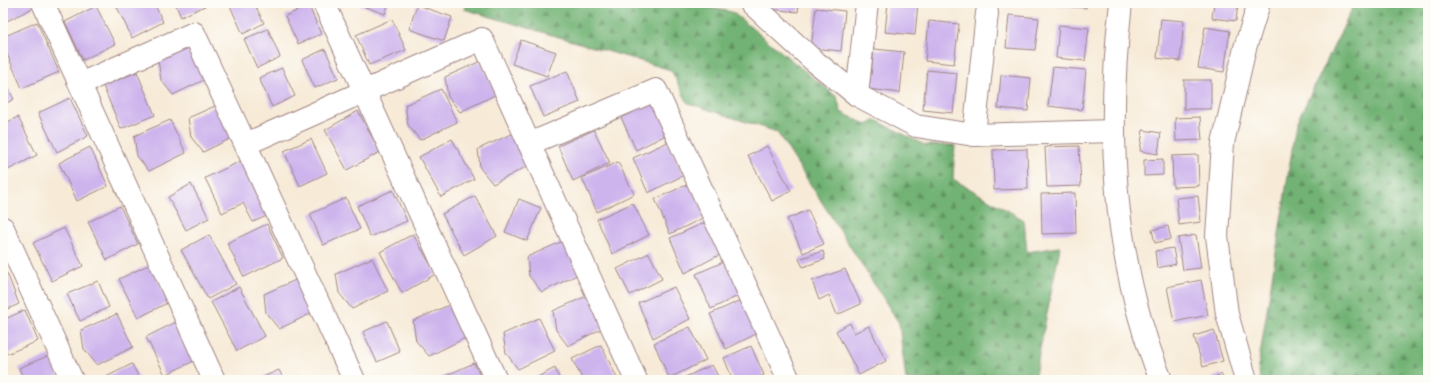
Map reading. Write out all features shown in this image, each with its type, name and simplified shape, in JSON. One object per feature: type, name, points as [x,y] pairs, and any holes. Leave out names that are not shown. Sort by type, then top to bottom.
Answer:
[{"type":"street","points":[[43,3],[212,380]]},
{"type":"street","points":[[324,3],[496,380]]},
{"type":"street","points":[[751,3],[813,60],[857,95],[916,126],[974,135],[1114,132]]},
{"type":"street","points":[[857,95],[868,3]]},
{"type":"street","points":[[1120,3],[1117,33],[1114,132],[1118,207],[1125,254],[1138,310],[1160,380]]},
{"type":"street","points":[[1246,380],[1227,314],[1217,236],[1222,143],[1245,48],[1260,3]]},
{"type":"street","points":[[974,135],[987,13]]},
{"type":"street","points":[[80,84],[194,33],[354,380]]},
{"type":"street","points":[[246,144],[482,39],[636,380]]},
{"type":"street","points":[[529,144],[656,90],[789,380]]},
{"type":"street","points":[[3,228],[72,380]]},
{"type":"green space","points":[[466,3],[686,3],[732,12],[837,97],[841,112],[867,125],[876,120],[925,145],[955,145],[953,179],[1024,220],[1027,252],[1060,247],[1034,380],[906,380],[899,323],[777,132],[688,103],[671,70],[464,9]]},
{"type":"green space","points":[[1355,3],[1428,3],[1428,380],[1261,380],[1258,368],[1296,124]]},
{"type":"building","points":[[3,3],[31,3],[33,8],[3,23]]},
{"type":"building","points":[[115,3],[154,3],[163,22],[132,38]]},
{"type":"building","points":[[175,3],[209,3],[209,4],[181,17]]},
{"type":"building","points":[[236,3],[254,3],[264,23],[243,34],[230,6]]},
{"type":"building","points":[[270,3],[282,3],[281,7]]},
{"type":"building","points":[[354,3],[389,3],[385,14]]},
{"type":"building","points":[[768,3],[799,3],[798,12],[768,9]]},
{"type":"building","points":[[888,3],[918,3],[915,35],[885,32]]},
{"type":"building","points":[[1057,3],[1087,3],[1086,8],[1056,5]]},
{"type":"building","points":[[1214,3],[1238,3],[1236,21],[1212,18]]},
{"type":"building","points":[[417,5],[452,17],[444,41],[409,29]]},
{"type":"building","points":[[96,6],[115,44],[83,60],[65,22]]},
{"type":"building","points":[[309,6],[321,34],[298,44],[285,16]]},
{"type":"building","points":[[816,8],[845,11],[841,51],[811,48]]},
{"type":"building","points":[[1009,15],[1039,18],[1035,50],[1006,48]]},
{"type":"building","points":[[392,19],[406,50],[369,65],[356,35]]},
{"type":"building","points":[[1161,19],[1184,21],[1180,61],[1157,58]]},
{"type":"building","points":[[929,21],[959,24],[954,64],[925,61]]},
{"type":"building","points":[[37,22],[59,72],[22,88],[3,45],[3,37]]},
{"type":"building","points":[[1059,25],[1089,28],[1085,61],[1056,58]]},
{"type":"building","points":[[1205,27],[1230,31],[1224,72],[1198,68]]},
{"type":"building","points":[[268,29],[280,57],[257,68],[244,39]]},
{"type":"building","points":[[521,40],[556,52],[547,76],[512,64]]},
{"type":"building","points":[[193,44],[210,77],[173,95],[161,80],[158,60]]},
{"type":"building","points":[[325,49],[338,78],[315,88],[302,60]]},
{"type":"building","points":[[874,49],[904,52],[900,93],[869,89]]},
{"type":"building","points":[[481,61],[497,94],[460,112],[448,97],[445,77]]},
{"type":"building","points":[[1053,67],[1086,70],[1082,110],[1048,106]]},
{"type":"building","points":[[282,68],[295,96],[272,107],[259,78]]},
{"type":"building","points":[[927,70],[957,73],[953,113],[923,110]]},
{"type":"building","points":[[567,71],[580,102],[543,117],[530,86]]},
{"type":"building","points":[[137,72],[155,115],[121,129],[103,86]]},
{"type":"building","points":[[1001,75],[1031,78],[1028,111],[998,108]]},
{"type":"building","points":[[3,79],[14,99],[3,105]]},
{"type":"building","points":[[1184,80],[1211,80],[1211,109],[1184,109]]},
{"type":"building","points":[[441,89],[457,122],[420,140],[408,125],[405,105]]},
{"type":"building","points":[[70,98],[88,136],[57,152],[38,113]]},
{"type":"building","points":[[656,99],[672,132],[636,150],[620,115]]},
{"type":"building","points":[[224,102],[240,134],[203,152],[191,137],[188,118]]},
{"type":"building","points":[[358,111],[380,152],[347,170],[325,130]]},
{"type":"building","points":[[18,117],[37,155],[6,171],[3,165],[3,124]]},
{"type":"building","points":[[1200,117],[1202,140],[1176,141],[1175,118]]},
{"type":"building","points":[[170,120],[186,153],[149,171],[137,156],[134,136]]},
{"type":"building","points":[[594,130],[610,163],[573,181],[558,146]]},
{"type":"building","points":[[1143,130],[1161,133],[1158,154],[1140,151]]},
{"type":"building","points":[[514,133],[530,165],[493,184],[480,168],[478,149]]},
{"type":"building","points":[[311,139],[327,173],[300,186],[284,151]]},
{"type":"building","points":[[452,139],[474,179],[441,197],[419,157]]},
{"type":"building","points":[[668,142],[684,175],[648,193],[633,158]]},
{"type":"building","points":[[767,146],[791,191],[772,201],[748,156]]},
{"type":"building","points":[[1079,146],[1081,186],[1047,187],[1045,147]]},
{"type":"building","points":[[90,147],[108,186],[77,201],[59,163]]},
{"type":"building","points":[[1027,149],[1028,189],[994,190],[993,150]]},
{"type":"building","points":[[1198,155],[1199,186],[1173,187],[1172,156]]},
{"type":"building","points":[[1163,159],[1163,175],[1144,176],[1144,160]]},
{"type":"building","points":[[243,160],[269,215],[253,222],[243,203],[222,213],[205,178]]},
{"type":"building","points":[[618,162],[634,194],[597,212],[582,178]]},
{"type":"building","points":[[691,183],[707,216],[670,234],[655,199]]},
{"type":"building","points":[[191,184],[209,218],[186,230],[168,197]]},
{"type":"building","points":[[393,190],[407,221],[370,237],[357,206]]},
{"type":"building","points":[[1075,193],[1076,233],[1042,234],[1041,194]]},
{"type":"building","points":[[475,196],[497,236],[464,255],[442,214]]},
{"type":"building","points":[[1198,196],[1201,222],[1179,225],[1176,198]]},
{"type":"building","points":[[346,198],[360,229],[323,245],[310,214]]},
{"type":"building","points":[[519,199],[541,208],[527,241],[505,232]]},
{"type":"building","points":[[633,203],[649,235],[612,254],[597,219]]},
{"type":"building","points":[[120,206],[138,244],[107,260],[88,222]]},
{"type":"building","points":[[808,210],[824,244],[803,253],[787,219]]},
{"type":"building","points":[[706,222],[721,254],[685,273],[670,238]]},
{"type":"building","points":[[267,224],[283,258],[244,277],[227,243]]},
{"type":"building","points":[[1168,226],[1171,239],[1155,243],[1152,230]]},
{"type":"building","points":[[64,228],[83,266],[52,281],[33,243]]},
{"type":"building","points":[[413,234],[436,274],[402,293],[380,252]]},
{"type":"building","points":[[209,235],[236,284],[208,299],[181,250]]},
{"type":"building","points":[[1196,235],[1201,268],[1183,270],[1178,238]]},
{"type":"building","points":[[563,241],[579,274],[542,292],[529,276],[527,257]]},
{"type":"building","points":[[1173,248],[1176,264],[1157,268],[1155,251]]},
{"type":"building","points":[[823,251],[825,259],[803,267],[799,259]]},
{"type":"building","points":[[649,253],[662,279],[630,295],[617,269]]},
{"type":"building","points":[[372,258],[388,291],[352,309],[339,293],[336,274]]},
{"type":"building","points":[[732,258],[748,291],[711,309],[696,274]]},
{"type":"building","points":[[150,264],[169,302],[138,318],[119,279]]},
{"type":"building","points":[[845,269],[861,304],[837,315],[829,295],[819,300],[812,281]]},
{"type":"building","points":[[7,273],[19,304],[3,311],[3,275]]},
{"type":"building","points":[[300,278],[316,311],[279,329],[266,313],[264,294]]},
{"type":"building","points":[[1201,280],[1208,315],[1174,322],[1167,287]]},
{"type":"building","points":[[98,281],[109,307],[80,321],[67,294]]},
{"type":"building","points":[[239,287],[265,336],[237,351],[211,302]]},
{"type":"building","points":[[674,287],[690,319],[653,338],[638,303]]},
{"type":"building","points":[[589,295],[605,327],[568,346],[556,330],[553,311]]},
{"type":"building","points":[[746,298],[762,331],[726,349],[710,314]]},
{"type":"building","points":[[449,305],[465,338],[429,356],[416,341],[413,321]]},
{"type":"building","points":[[25,310],[38,341],[7,354],[3,344],[3,320]]},
{"type":"building","points":[[117,314],[133,347],[97,365],[84,349],[81,330]]},
{"type":"building","points":[[539,318],[555,351],[518,369],[506,353],[503,334]]},
{"type":"building","points":[[178,321],[196,360],[165,375],[146,337]]},
{"type":"building","points":[[387,321],[400,352],[377,362],[363,332]]},
{"type":"building","points":[[850,323],[854,333],[869,326],[886,361],[859,375],[836,331]]},
{"type":"building","points":[[690,327],[706,360],[669,378],[654,343]]},
{"type":"building","points":[[1214,330],[1223,361],[1203,367],[1194,336]]},
{"type":"building","points":[[601,345],[618,380],[583,380],[572,359]]},
{"type":"building","points":[[751,346],[764,375],[753,380],[733,380],[724,358]]},
{"type":"building","points":[[50,355],[60,380],[24,380],[19,368]]},
{"type":"building","points":[[474,363],[482,380],[438,380],[438,379]]},
{"type":"building","points":[[132,364],[140,380],[100,380]]},
{"type":"building","points":[[712,365],[720,380],[678,380]]},
{"type":"building","points":[[555,368],[560,380],[532,380]]},
{"type":"building","points":[[279,370],[284,380],[256,380]]},
{"type":"building","points":[[1221,374],[1224,380],[1209,380]]}]
